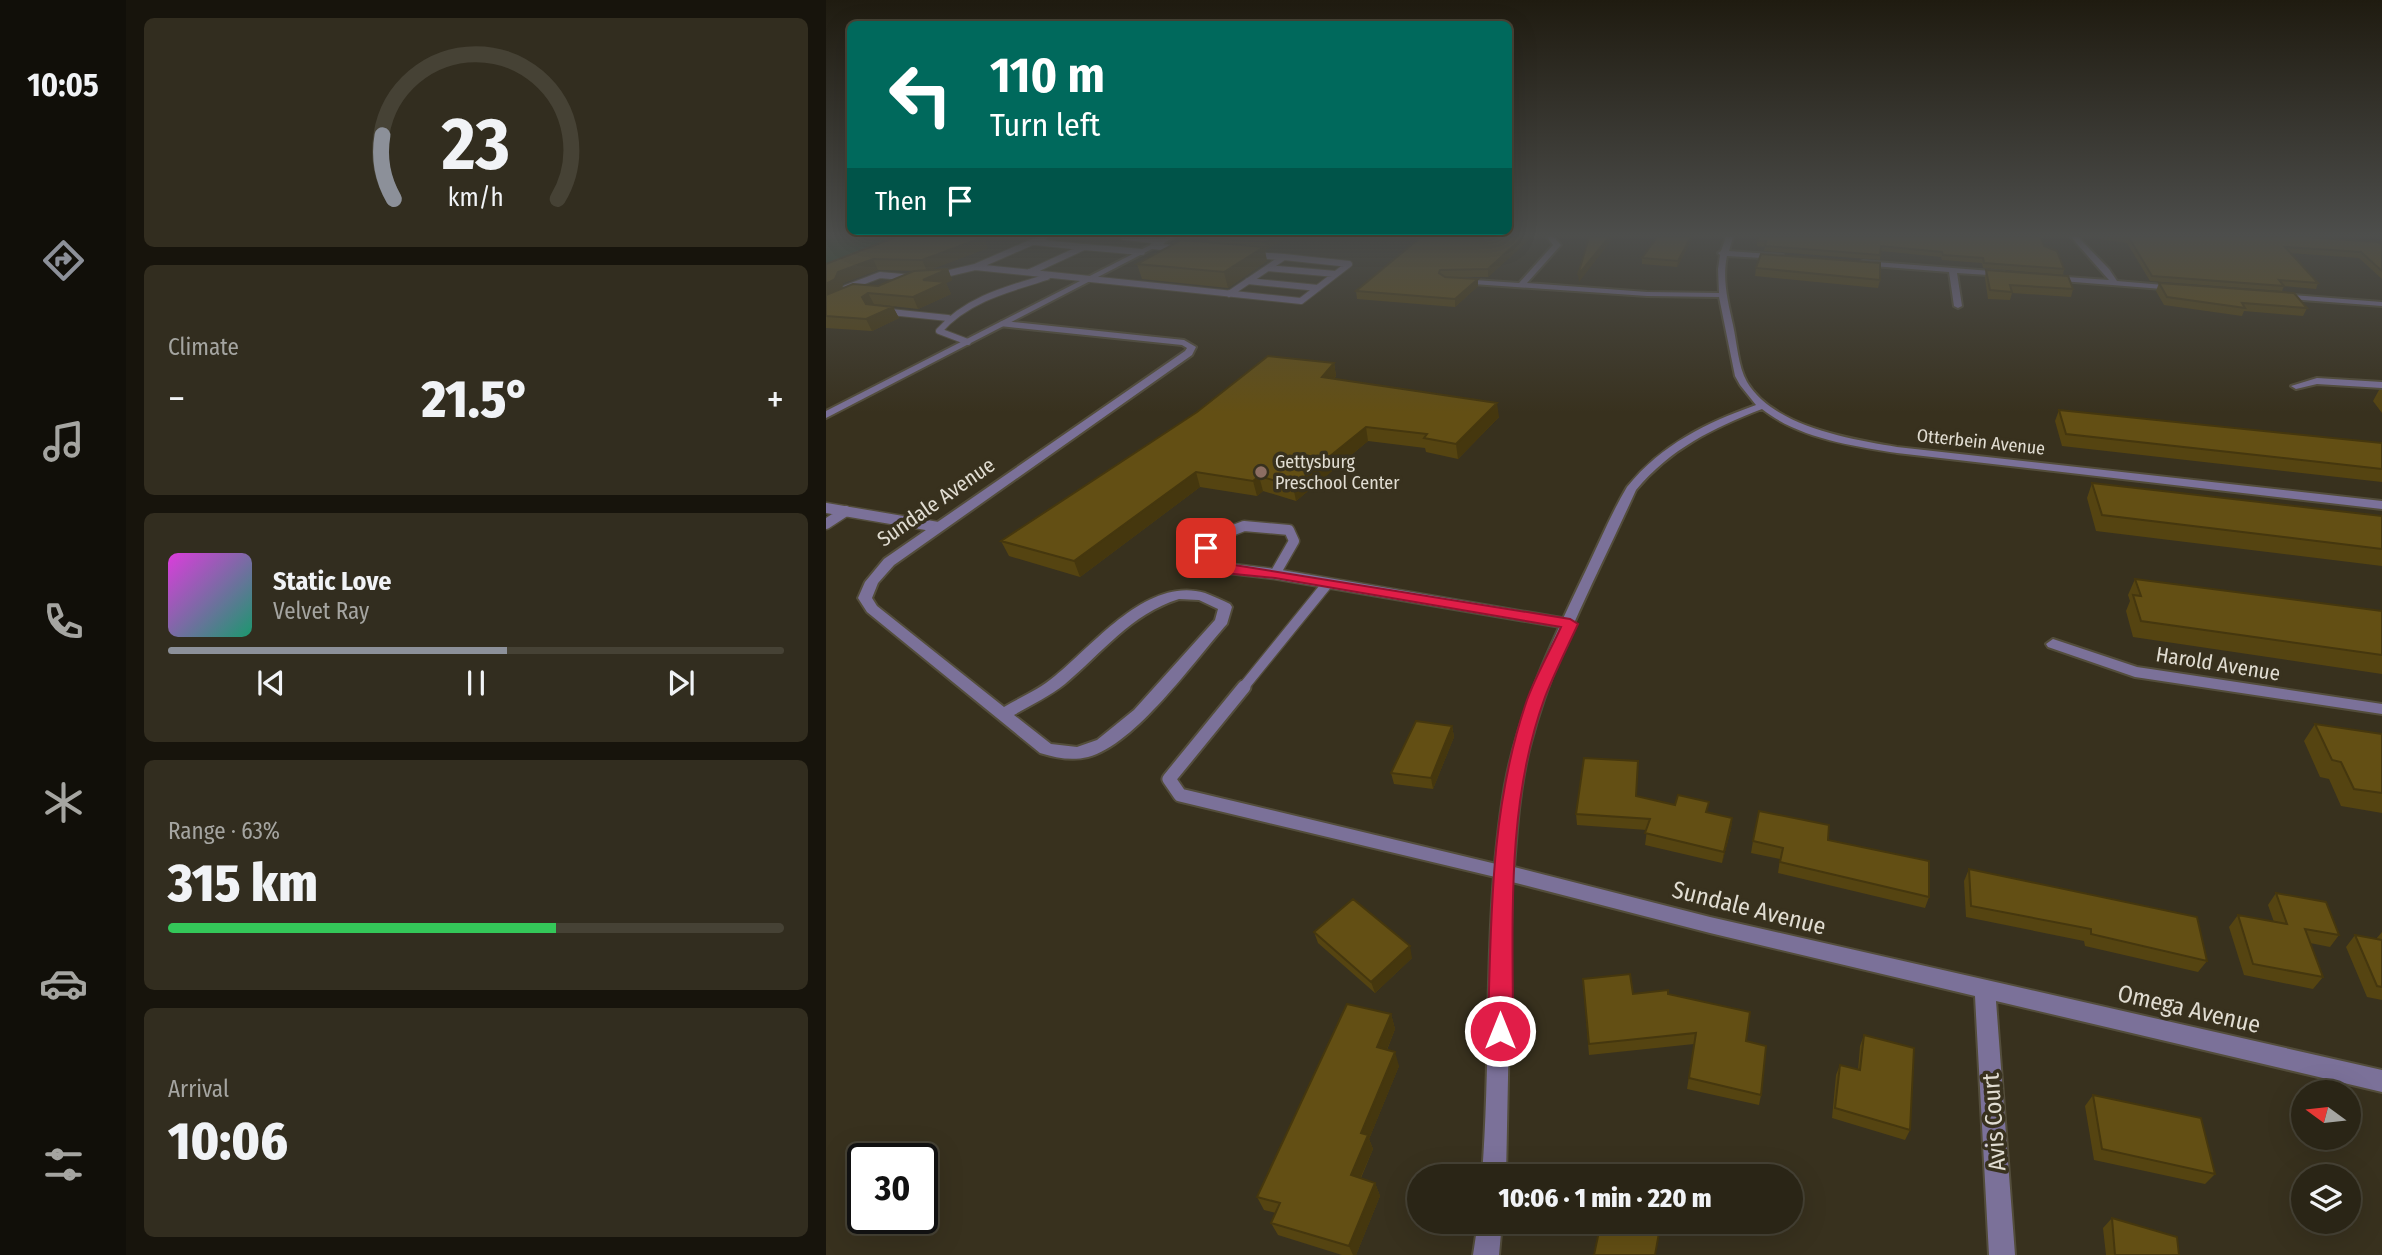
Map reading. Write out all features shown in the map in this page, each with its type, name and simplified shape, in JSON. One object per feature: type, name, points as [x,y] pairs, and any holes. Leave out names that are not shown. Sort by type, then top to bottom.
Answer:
[{"type":"street","points":[[828,413],[1057,296]]},
{"type":"street","points":[[1495,1164],[1499,1111],[1502,872],[1514,782],[1536,699],[1631,489],[1660,455],[1696,432],[1762,406],[1738,372],[1723,296]]},
{"type":"street","points":[[1957,296],[1958,306]]},
{"type":"street","points":[[2275,296],[2382,304]]},
{"type":"street","name":"Sundale Avenue","points":[[1003,324],[1192,347],[1189,353],[889,562],[872,582],[865,597],[872,609],[1046,749],[1067,755],[1090,751],[1115,738],[1222,621],[1225,607],[1213,599],[1192,596],[1169,596],[1143,606],[1057,683],[1003,714]]},
{"type":"street","points":[[2296,386],[2317,381],[2382,385]]},
{"type":"street","name":"Otterbein Avenue","points":[[1762,406],[1830,436],[1897,450],[2382,505]]},
{"type":"street","name":"Harold Avenue","points":[[2053,644],[2135,672],[2382,709]]},
{"type":"street","name":"Sundale Avenue","points":[[1502,872],[1710,925],[1984,989]]},
{"type":"street","name":"Omega Avenue","points":[[1984,989],[2382,1081]]},
{"type":"street","name":"Avis Court","points":[[1984,989],[2003,1255]]},
{"type":"street","points":[[1486,1255],[1489,1234]]},
{"type":"lane","points":[[968,342],[939,331],[948,318],[996,296]]},
{"type":"lane","points":[[1245,296],[1301,301],[1308,296]]},
{"type":"lane","points":[[873,310],[948,318]]},
{"type":"lane","points":[[826,508],[938,527]]},
{"type":"lane","points":[[826,524],[846,511]]},
{"type":"lane","points":[[1275,574],[1294,541],[1289,530],[1241,525],[1222,533],[1206,548],[1209,560],[1224,568],[1275,574],[1570,624]]},
{"type":"lane","points":[[1328,583],[1169,779],[1180,795],[1502,872]]},
{"type":"building","points":[[826,296],[864,296],[862,297],[866,304],[893,307],[866,319],[826,316]]},
{"type":"building","points":[[1413,296],[1459,296],[1455,299]]},
{"type":"building","points":[[2296,296],[2307,308],[2242,303],[2245,308],[2167,297]]},
{"type":"building","points":[[1268,356],[1334,363],[1322,377],[1497,403],[1456,444],[1424,438],[1427,434],[1366,427],[1293,486],[1259,476],[1253,481],[1196,472],[1074,561],[1001,541],[1197,412]]},
{"type":"building","points":[[2059,410],[2382,443],[2382,469],[2066,434]]},
{"type":"building","points":[[2092,483],[2382,516],[2382,549],[2102,515]]},
{"type":"building","points":[[2135,579],[2382,611],[2382,655],[2141,621],[2133,595],[2141,596]]},
{"type":"building","points":[[1416,721],[1452,726],[1431,778],[1391,773]]},
{"type":"building","points":[[2315,724],[2382,734],[2382,793],[2354,789],[2341,762],[2332,760]]},
{"type":"building","points":[[1584,758],[1638,761],[1636,796],[1675,805],[1678,795],[1709,802],[1706,812],[1732,818],[1724,852],[1645,833],[1650,819],[1576,814]]},
{"type":"building","points":[[1759,811],[1829,825],[1828,840],[1929,861],[1929,897],[1780,862],[1783,848],[1753,841]]},
{"type":"building","points":[[1969,869],[2197,917],[2207,961],[2091,934],[2091,929],[1971,906]]},
{"type":"building","points":[[2276,893],[2326,902],[2339,935],[2305,929],[2323,977],[2253,964],[2238,915],[2287,924]]},
{"type":"building","points":[[1353,899],[1410,946],[1371,982],[1314,932]]},
{"type":"building","points":[[2355,935],[2382,940],[2382,987],[2377,986]]},
{"type":"building","points":[[1630,974],[1633,994],[1668,990],[1668,994],[1750,1012],[1746,1041],[1766,1046],[1761,1095],[1689,1078],[1696,1033],[1589,1044],[1583,979]]},
{"type":"building","points":[[1347,1004],[1391,1014],[1377,1047],[1395,1052],[1361,1133],[1368,1135],[1351,1175],[1375,1183],[1349,1246],[1271,1223],[1280,1203],[1257,1197]]},
{"type":"building","points":[[1864,1035],[1914,1048],[1910,1130],[1835,1108],[1840,1065],[1860,1070]]},
{"type":"building","points":[[2093,1095],[2201,1118],[2215,1174],[2102,1149]]},
{"type":"building","points":[[2112,1218],[2177,1237],[2179,1255],[2115,1255]]},
{"type":"building","points":[[1598,1234],[1659,1234],[1655,1255],[1594,1255]]},
{"type":"place","name":"Gettysburg Preschool Center","points":[[1261,472]]},
{"type":"route","points":[[1206,548],[1209,560],[1224,568],[1275,574],[1570,624],[1536,699],[1514,782],[1502,872],[1500,1031]]}]
